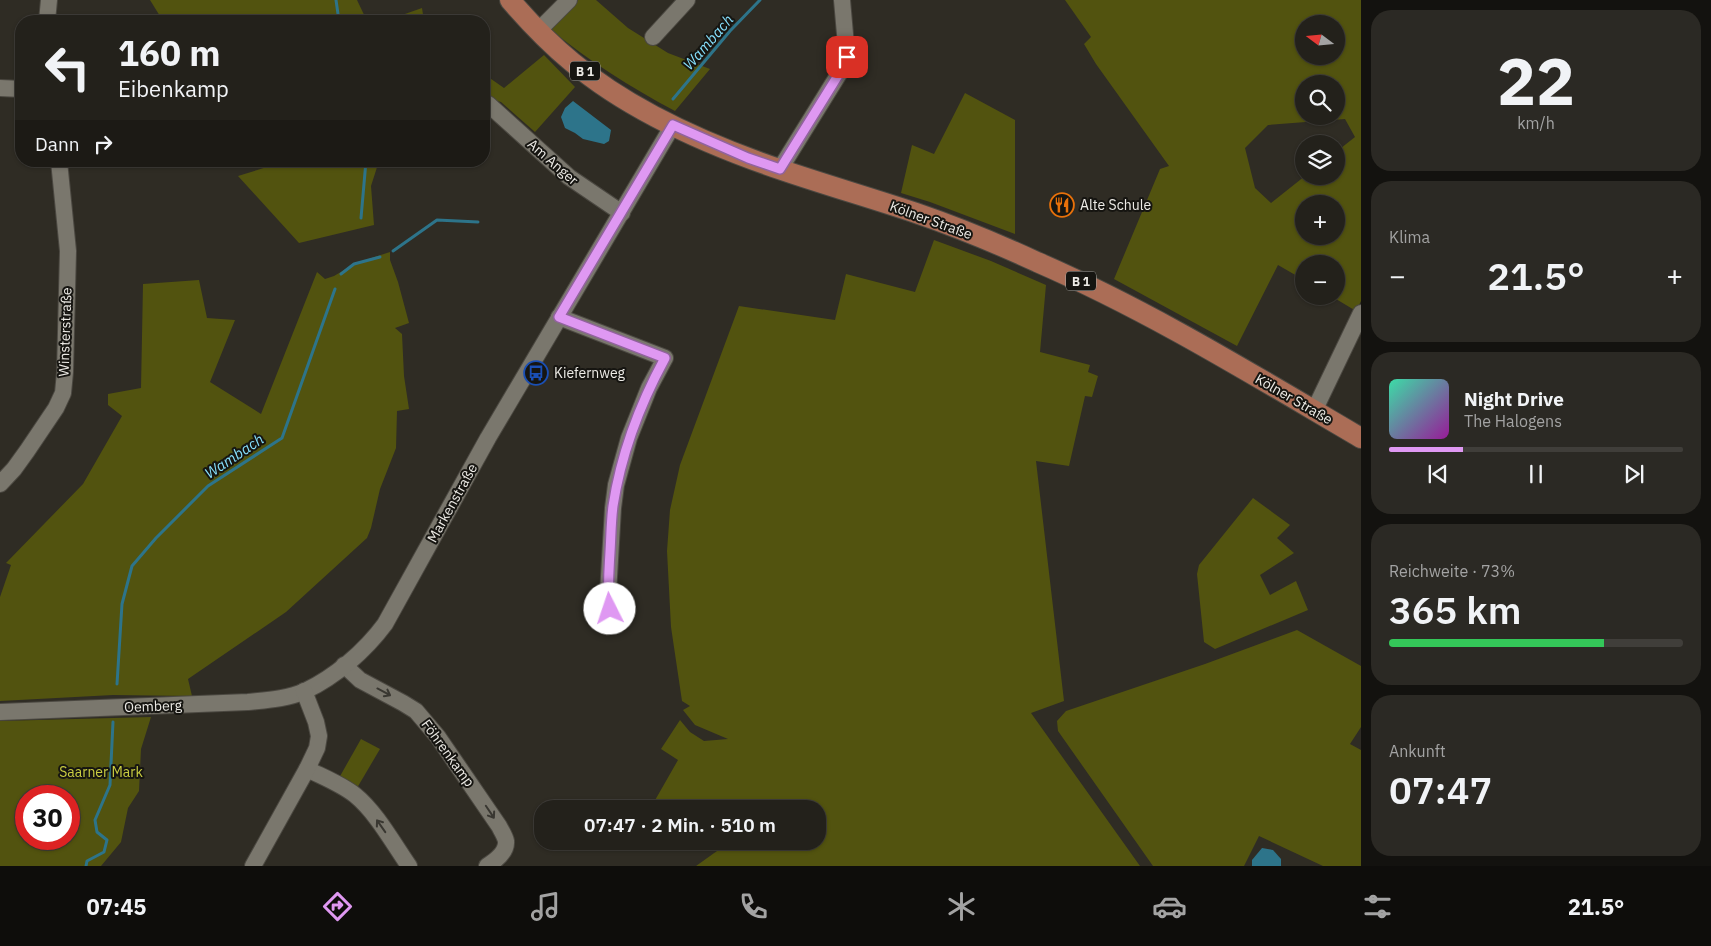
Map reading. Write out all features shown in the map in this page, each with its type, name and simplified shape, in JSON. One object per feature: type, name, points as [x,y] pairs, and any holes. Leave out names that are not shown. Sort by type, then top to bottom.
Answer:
[{"type":"main road","name":"Kölner Straße","points":[[510,0],[572,62],[605,86],[673,125],[748,158],[918,214],[1036,261],[1080,281],[1165,324],[1361,438]]},
{"type":"street","points":[[48,15],[49,0]]},
{"type":"street","points":[[538,30],[569,0]]},
{"type":"street","points":[[653,36],[687,0]]},
{"type":"street","points":[[780,169],[842,69],[847,57],[842,0]]},
{"type":"street","points":[[0,88],[15,89]]},
{"type":"street","name":"Am Anger","points":[[490,106],[569,178],[622,213]]},
{"type":"street","name":"Markenstraße","points":[[304,691],[324,680],[344,665],[368,645],[385,624],[488,438],[673,125]]},
{"type":"street","name":"Winsterstraße","points":[[0,484],[14,469],[56,408],[63,392],[68,252],[60,167]]},
{"type":"street","points":[[1314,411],[1361,312]]},
{"type":"street","points":[[559,317],[665,358],[649,388],[633,430],[616,485],[612,508],[608,594],[610,609],[617,617]]},
{"type":"street","name":"Föhrenkamp","points":[[344,665],[360,680],[416,711],[438,737],[499,826],[506,840],[505,848],[496,860],[487,866]]},
{"type":"street","points":[[252,866],[307,769],[316,748],[319,736],[316,722],[304,691]]},
{"type":"street","name":"Oemberg","points":[[0,712],[248,702],[280,698],[304,691]]},
{"type":"street","points":[[307,769],[356,796],[370,810],[409,866]]},
{"type":"green space","points":[[150,0],[357,0],[364,15],[159,15]]},
{"type":"green space","points":[[578,0],[596,0],[628,28],[668,53],[710,69],[675,111],[610,73],[550,29]]},
{"type":"green space","points":[[1065,0],[1361,0],[1361,301],[1356,311],[1345,304],[1345,255],[1295,255],[1295,275],[1278,265],[1237,346],[1114,279],[1160,169],[1169,166],[1096,64],[1084,44],[1091,37]]},
{"type":"green space","points":[[422,8],[423,15],[402,15]]},
{"type":"green space","points":[[544,55],[575,87],[535,132],[501,102],[490,99],[490,78],[504,88]]},
{"type":"green space","points":[[965,93],[1015,120],[1015,234],[901,193],[912,145],[934,154]]},
{"type":"green space","points":[[267,167],[377,167],[371,186],[374,225],[299,243],[238,176]]},
{"type":"green space","points":[[934,240],[991,261],[1046,285],[1040,352],[1090,365],[1088,372],[1098,376],[1092,397],[1085,396],[1069,466],[1036,461],[1064,701],[1031,713],[1140,866],[696,866],[718,850],[826,850],[826,800],[655,800],[678,760],[661,749],[680,720],[690,732],[704,741],[728,739],[695,725],[683,710],[690,706],[682,701],[671,627],[667,551],[670,510],[680,465],[739,306],[835,320],[846,274],[915,292]]},
{"type":"green space","points":[[390,252],[390,260],[409,323],[395,328],[402,334],[404,376],[409,409],[397,411],[396,448],[380,489],[367,538],[286,612],[188,679],[192,696],[113,695],[0,701],[0,597],[11,565],[6,563],[83,484],[122,416],[108,405],[108,394],[141,388],[143,284],[199,280],[207,318],[235,320],[210,382],[261,414],[317,272],[325,279],[356,263]]},
{"type":"green space","points":[[1253,498],[1290,525],[1277,538],[1294,553],[1260,575],[1270,595],[1296,581],[1308,610],[1215,649],[1204,642],[1197,574],[1199,565]]},
{"type":"green space","points":[[1297,630],[1361,666],[1361,727],[1350,744],[1361,750],[1361,866],[1323,866],[1259,836],[1244,866],[1153,866],[1058,731],[1057,721],[1066,711],[1205,664]]},
{"type":"green space","name":"Saarner Mark","points":[[151,717],[141,749],[139,791],[128,808],[121,842],[101,866],[0,866],[0,721]]},
{"type":"green space","points":[[361,739],[380,749],[357,788],[339,778]]},
{"type":"water","points":[[573,101],[611,130],[609,141],[604,144],[583,139],[565,128],[561,117],[565,108]]},
{"type":"water","points":[[1262,848],[1273,850],[1281,859],[1281,866],[1252,866],[1252,860]]},
{"type":"waterway","points":[[336,0],[338,15]]},
{"type":"waterway","name":"Wambach","points":[[673,99],[730,31],[760,0]]},
{"type":"waterway","points":[[361,218],[365,167]]},
{"type":"waterway","name":"Wambach","points":[[393,251],[437,220],[478,222]]},
{"type":"waterway","name":"Wambach","points":[[341,274],[354,264],[380,257]]},
{"type":"waterway","name":"Wambach","points":[[117,684],[122,604],[132,566],[156,538],[208,486],[282,438],[335,289]]},
{"type":"waterway","name":"Wambach","points":[[86,866],[87,861],[104,852],[107,840],[97,832],[95,820],[110,785],[113,722]]},
{"type":"place","name":"Alte Schule","points":[[1062,205]]},
{"type":"place","name":"Kiefernweg","points":[[536,373]]},
{"type":"route","points":[[610,609],[608,594],[612,508],[616,485],[630,438],[649,388],[665,358],[559,317],[673,125],[748,158],[780,169],[842,69],[847,57]]}]
